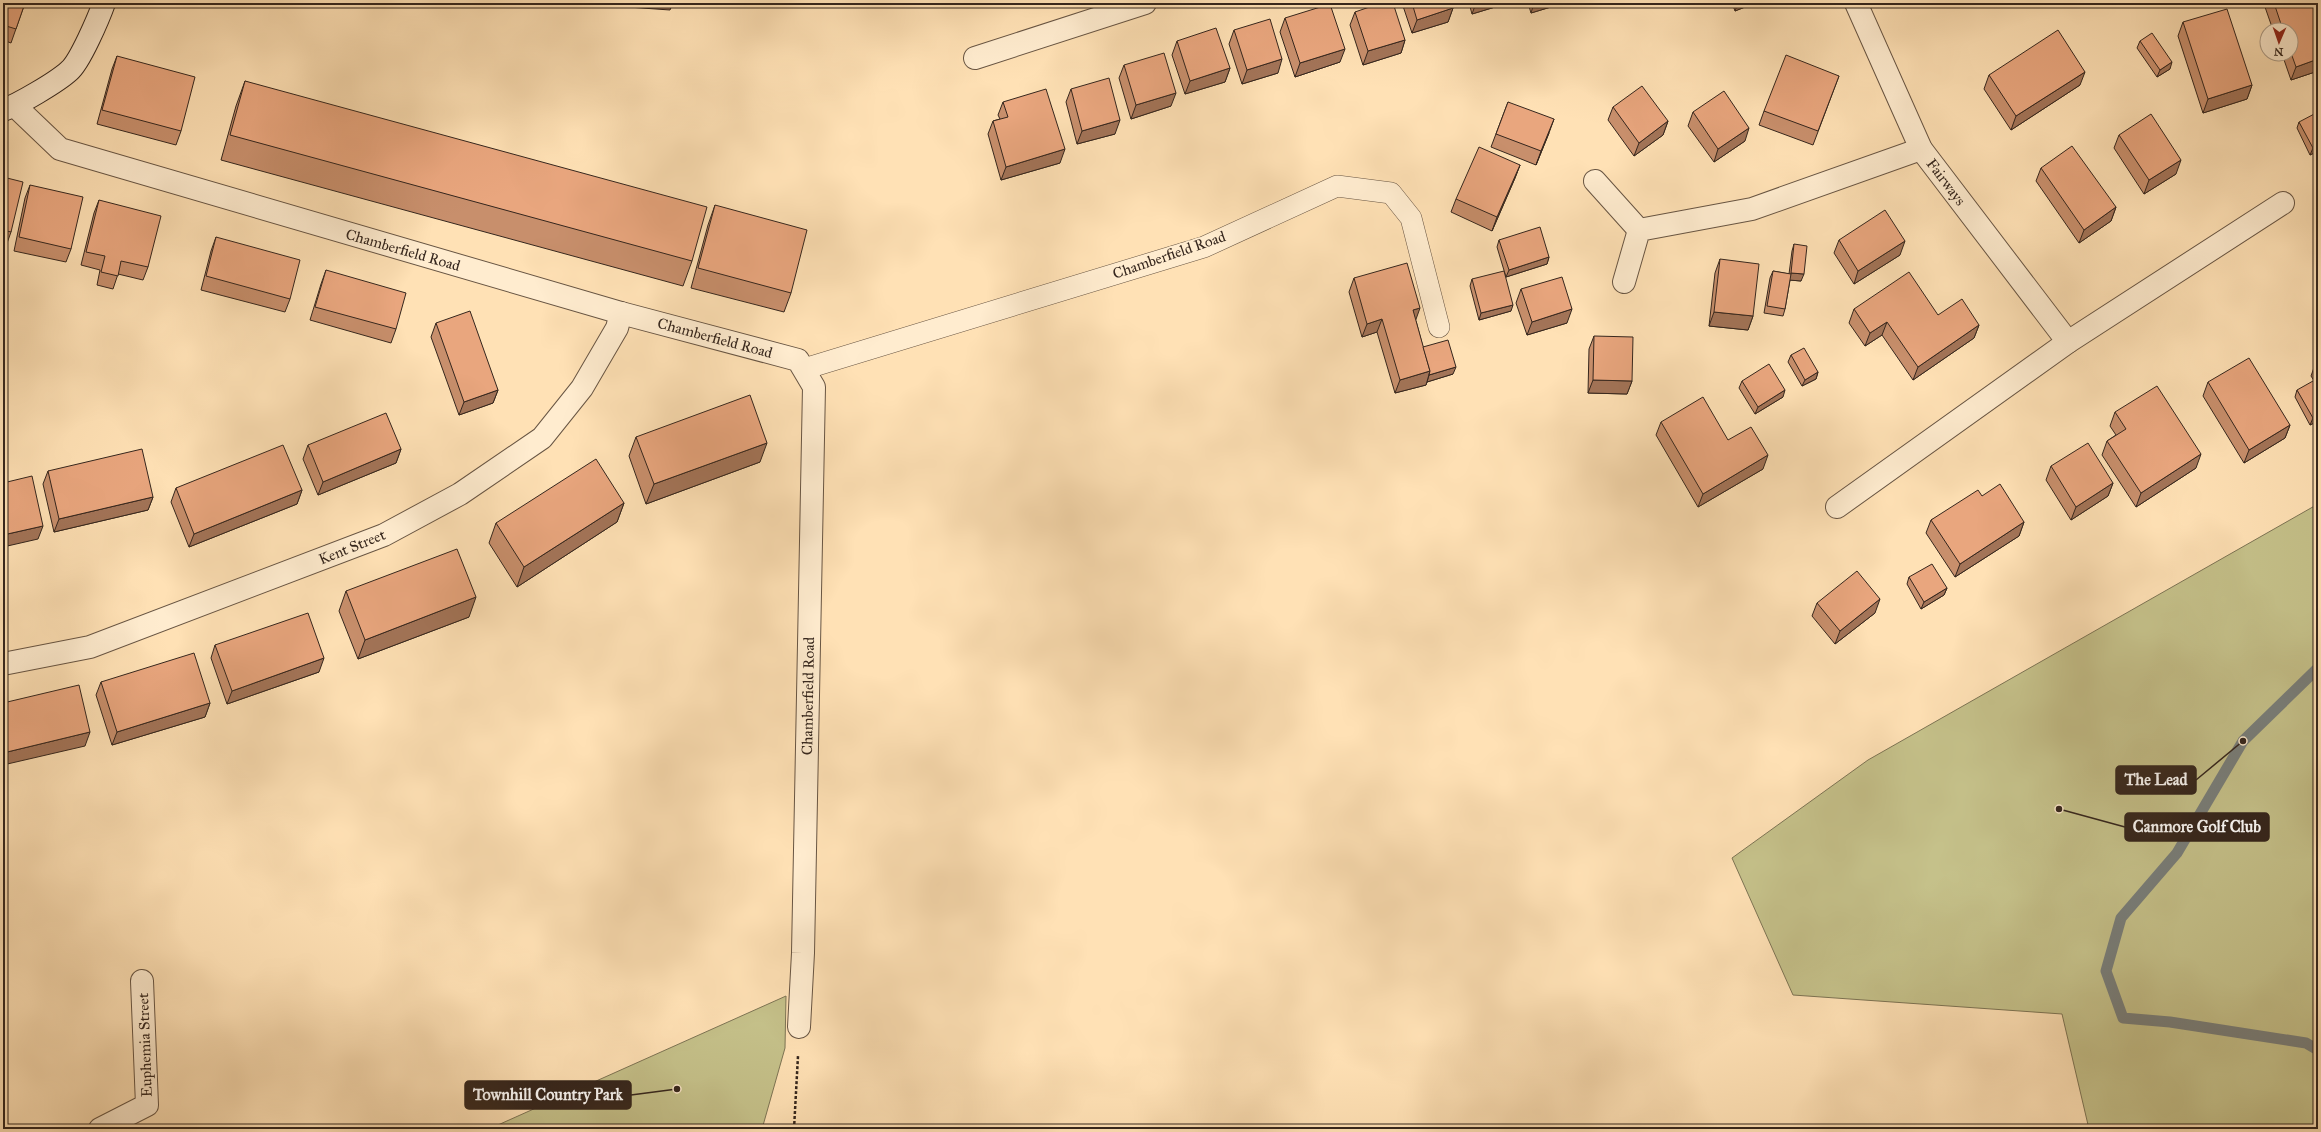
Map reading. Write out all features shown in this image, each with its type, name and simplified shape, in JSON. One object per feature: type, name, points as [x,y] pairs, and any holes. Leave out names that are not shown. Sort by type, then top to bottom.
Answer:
[{"type":"street","points":[[9,108],[70,71],[96,24],[104,3]]},
{"type":"street","points":[[976,58],[1145,3]]},
{"type":"street","name":"Fairways","points":[[1856,3],[1921,149],[2068,342]]},
{"type":"street","name":"Chamberfield Road","points":[[9,108],[60,149],[621,313],[798,360],[814,387],[803,937],[799,1027]]},
{"type":"street","points":[[1639,230],[1752,209],[1921,149]]},
{"type":"street","points":[[1595,181],[1639,230]]},
{"type":"street","points":[[1837,507],[2068,342],[2283,203]]},
{"type":"street","points":[[1624,282],[1639,230]]},
{"type":"street","name":"Kent Street","points":[[3,664],[90,647],[384,535],[460,494],[542,438],[582,388],[617,328],[621,313]]},
{"type":"street","name":"Euphemia Street","points":[[100,1129],[147,1104],[142,981]]},
{"type":"lane","name":"Chamberfield Road","points":[[804,369],[1204,247],[1337,186],[1391,193],[1411,218],[1440,327]]},
{"type":"path","points":[[794,1129],[799,1027]]},
{"type":"shaded area","points":[[2318,504],[2318,1129],[2089,1129],[2062,1014],[1793,995],[1732,858],[1868,760]]},
{"type":"shaded area","points":[[786,996],[785,1048],[762,1129],[489,1129]]},
{"type":"building","points":[[3,3],[25,3],[16,29],[3,25]]},
{"type":"building","points":[[1381,3],[1393,3],[1405,40],[1368,51],[1355,12]]},
{"type":"building","points":[[1412,3],[1452,3],[1453,8],[1417,20]]},
{"type":"building","points":[[2274,3],[2318,3],[2318,59],[2296,67],[2294,62],[2299,62],[2299,22],[2280,22]]},
{"type":"building","points":[[1330,4],[1345,49],[1300,63],[1285,18]]},
{"type":"building","points":[[2227,9],[2252,85],[2208,99],[2183,22]]},
{"type":"building","points":[[1270,19],[1282,59],[1247,70],[1234,30]]},
{"type":"building","points":[[1216,28],[1230,68],[1190,81],[1177,41]]},
{"type":"building","points":[[2058,30],[2085,72],[2016,116],[1989,75]]},
{"type":"building","points":[[2152,33],[2172,62],[2160,70],[2140,41]]},
{"type":"building","points":[[1164,53],[1176,93],[1136,105],[1124,65]]},
{"type":"building","points":[[1786,55],[1839,76],[1818,131],[1764,111]]},
{"type":"building","points":[[117,56],[195,77],[181,131],[102,110]]},
{"type":"building","points":[[1109,78],[1120,120],[1082,131],[1071,89]]},
{"type":"building","points":[[245,81],[707,207],[692,261],[230,135]]},
{"type":"building","points":[[1642,86],[1668,121],[1639,143],[1613,107]]},
{"type":"building","points":[[1046,89],[1065,149],[1006,167],[993,121],[1008,117],[1003,102]]},
{"type":"building","points":[[1724,91],[1749,128],[1718,149],[1693,112]]},
{"type":"building","points":[[1508,102],[1554,119],[1541,151],[1496,134]]},
{"type":"building","points":[[2318,112],[2318,146],[2313,148],[2299,122]]},
{"type":"building","points":[[2151,114],[2181,160],[2149,180],[2119,135]]},
{"type":"building","points":[[2072,146],[2116,207],[2084,230],[2041,168]]},
{"type":"building","points":[[1479,147],[1520,165],[1497,217],[1456,199]]},
{"type":"building","points":[[3,177],[23,182],[11,232],[3,230]]},
{"type":"building","points":[[30,185],[83,197],[71,249],[19,237]]},
{"type":"building","points":[[99,200],[161,216],[148,267],[121,261],[118,276],[101,272],[105,256],[86,252]]},
{"type":"building","points":[[715,205],[807,230],[791,293],[698,268]]},
{"type":"building","points":[[1885,210],[1905,241],[1858,271],[1839,240]]},
{"type":"building","points":[[1540,227],[1549,257],[1509,270],[1499,240]]},
{"type":"building","points":[[216,237],[300,260],[290,299],[206,276]]},
{"type":"building","points":[[1794,244],[1807,246],[1804,274],[1791,273]]},
{"type":"building","points":[[1720,259],[1759,264],[1753,316],[1714,312]]},
{"type":"building","points":[[1407,263],[1420,308],[1413,310],[1430,371],[1400,380],[1382,319],[1367,324],[1354,278]]},
{"type":"building","points":[[326,270],[406,293],[396,329],[315,307]]},
{"type":"building","points":[[1504,271],[1513,305],[1481,313],[1472,279]]},
{"type":"building","points":[[1773,271],[1791,274],[1785,309],[1767,306]]},
{"type":"building","points":[[1909,272],[1938,315],[1962,299],[1979,325],[1918,367],[1887,322],[1870,333],[1854,309]]},
{"type":"building","points":[[1562,277],[1572,309],[1532,322],[1521,289]]},
{"type":"building","points":[[470,311],[498,390],[464,402],[436,323]]},
{"type":"building","points":[[1594,336],[1633,337],[1632,381],[1593,380]]},
{"type":"building","points":[[1448,340],[1456,367],[1429,375],[1430,371],[1423,347]]},
{"type":"building","points":[[1804,348],[1818,372],[1805,380],[1791,355]]},
{"type":"building","points":[[2249,358],[2290,425],[2249,450],[2208,382]]},
{"type":"building","points":[[1769,364],[1785,390],[1758,407],[1742,381]]},
{"type":"building","points":[[2313,381],[2318,389],[2318,415],[2313,418],[2297,390]]},
{"type":"building","points":[[2157,386],[2201,454],[2141,493],[2107,441],[2126,429],[2115,412]]},
{"type":"building","points":[[750,395],[767,443],[654,484],[636,437]]},
{"type":"building","points":[[1703,397],[1728,440],[1751,427],[1768,455],[1703,494],[1661,422]]},
{"type":"building","points":[[386,413],[401,449],[323,482],[308,445]]},
{"type":"building","points":[[2088,443],[2113,483],[2076,507],[2051,466]]},
{"type":"building","points":[[283,445],[302,490],[194,534],[176,488]]},
{"type":"building","points":[[142,449],[153,497],[59,519],[48,471]]},
{"type":"building","points":[[596,459],[624,503],[524,567],[496,523]]},
{"type":"building","points":[[32,476],[43,526],[3,535],[3,483]]},
{"type":"building","points":[[2000,484],[2024,522],[1960,564],[1931,520],[1978,490],[1982,496]]},
{"type":"building","points":[[457,549],[476,597],[365,640],[346,591]]},
{"type":"building","points":[[1932,564],[1947,588],[1924,602],[1909,577]]},
{"type":"building","points":[[1857,571],[1880,599],[1840,631],[1817,603]]},
{"type":"building","points":[[308,613],[324,658],[232,691],[215,645]]},
{"type":"building","points":[[194,653],[210,703],[117,732],[101,682]]},
{"type":"building","points":[[79,685],[90,732],[3,753],[3,703]]},
{"type":"waterway","points":[[2318,668],[2243,741],[2177,853],[2121,918],[2106,971],[2123,1018],[2170,1022],[2306,1043],[2318,1050]]},
{"type":"place","name":"The Lead","points":[[2243,741]]},
{"type":"place","name":"Canmore Golf Club","points":[[2059,809]]},
{"type":"place","name":"Townhill Country Park","points":[[677,1089]]}]
